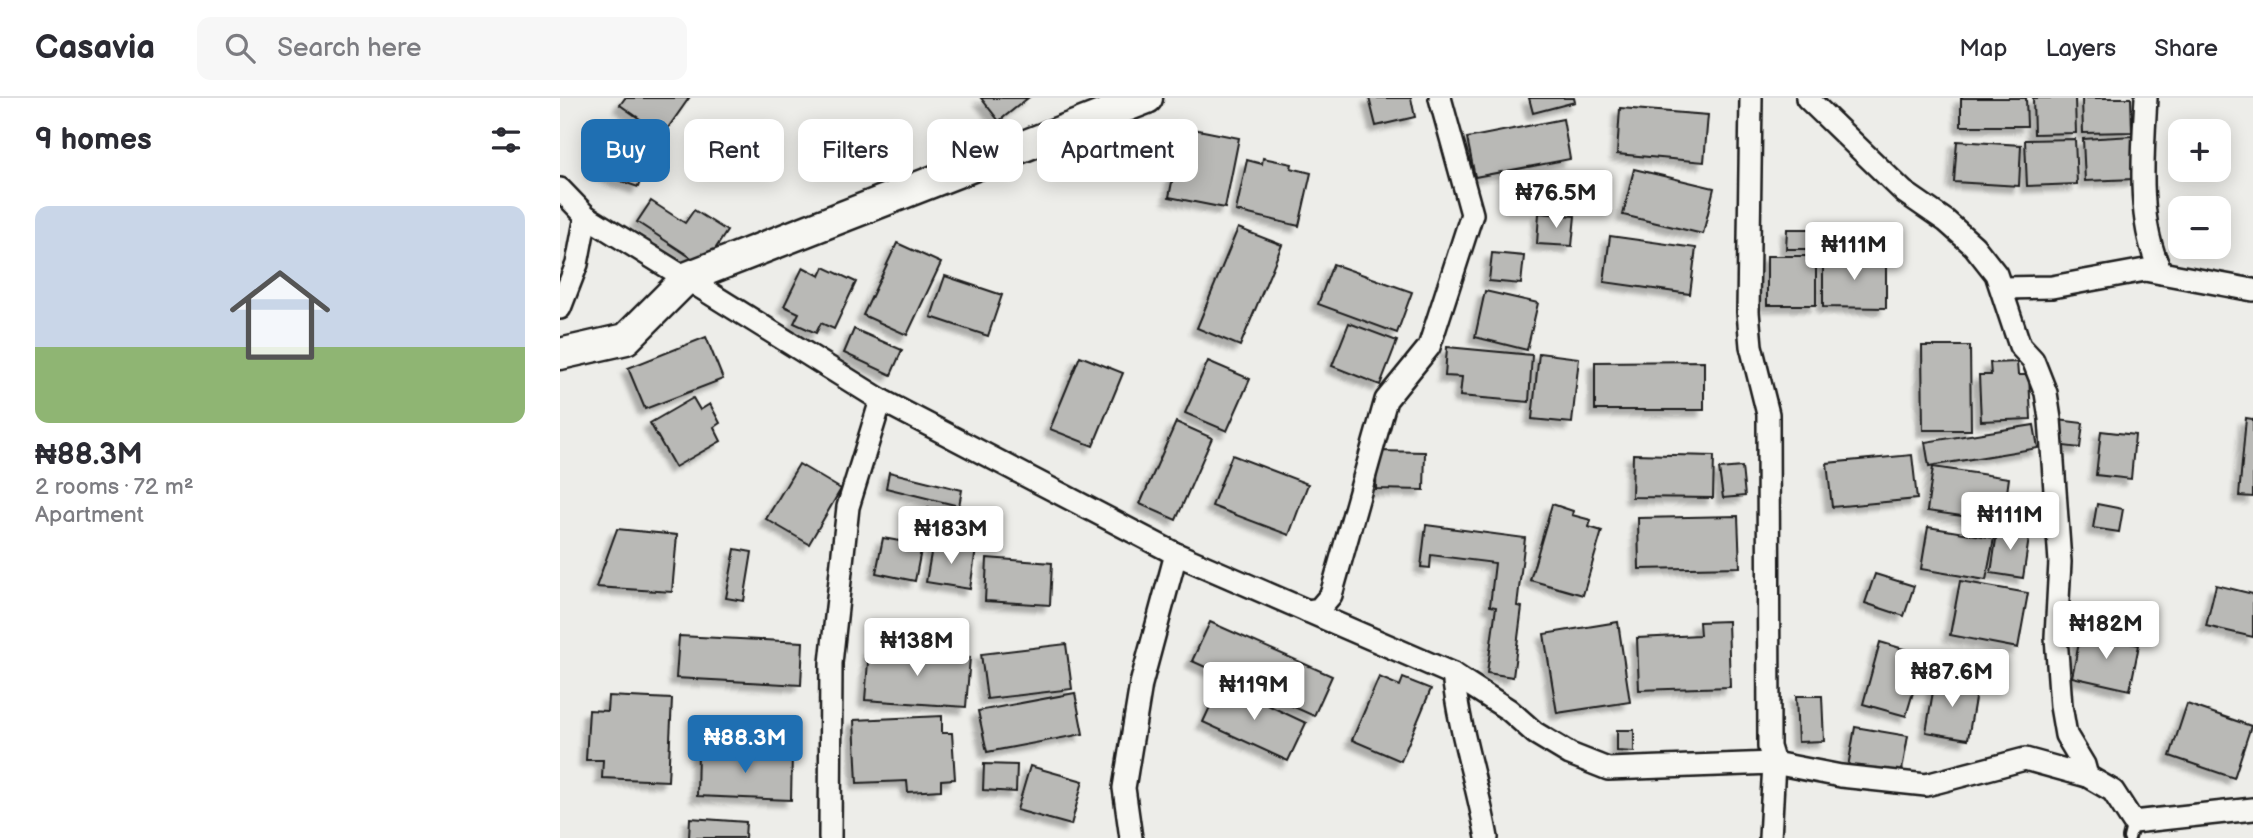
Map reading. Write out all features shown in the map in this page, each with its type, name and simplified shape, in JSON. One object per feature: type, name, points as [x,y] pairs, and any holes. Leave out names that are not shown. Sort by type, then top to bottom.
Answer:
[{"type":"street","points":[[560,354],[626,339],[688,277],[1147,98]]},
{"type":"street","points":[[1307,611],[1319,609],[1331,595],[1386,400],[1429,347],[1472,214],[1440,98]]},
{"type":"street","points":[[1751,98],[1748,312],[1751,346],[1768,414],[1769,747],[1774,764],[1770,838]]},
{"type":"street","points":[[1807,98],[1904,192],[1963,234],[1996,274],[2003,288],[2004,305],[2020,346],[2033,360],[2046,393],[2060,562],[2056,637],[2061,706],[2066,735],[2084,765],[2087,776]]},
{"type":"street","points":[[2146,98],[2146,218],[2152,255],[2162,273]]},
{"type":"street","points":[[560,189],[586,216],[688,277],[881,400],[1176,554],[1452,674],[1509,710],[1535,733],[1570,754],[1608,769],[1774,764],[1841,776],[1926,785],[2025,759],[2087,776],[2113,791],[2131,830],[2253,808]]},
{"type":"street","points":[[560,308],[577,264],[586,216]]},
{"type":"street","points":[[2003,288],[2052,287],[2145,270],[2253,290]]},
{"type":"street","points":[[830,838],[831,663],[848,507],[881,400]]},
{"type":"street","points":[[1131,838],[1124,788],[1141,684],[1176,554]]},
{"type":"street","points":[[1452,674],[1458,724],[1475,781],[1487,838]]},
{"type":"building","points":[[625,98],[689,98],[670,125],[670,119],[640,119],[620,105]]},
{"type":"building","points":[[981,98],[1028,98],[1002,119],[997,119]]},
{"type":"building","points":[[1369,98],[1411,98],[1415,117],[1376,126]]},
{"type":"building","points":[[1529,98],[1574,98],[1575,102],[1533,113]]},
{"type":"building","points":[[1961,98],[2026,98],[2027,126],[1961,126]]},
{"type":"building","points":[[2033,98],[2075,98],[2076,133],[2034,134]]},
{"type":"building","points":[[2082,98],[2131,98],[2132,132],[2083,133]]},
{"type":"building","points":[[1620,108],[1708,115],[1704,162],[1617,154]]},
{"type":"building","points":[[1563,119],[1570,159],[1475,177],[1467,138]]},
{"type":"building","points":[[1198,130],[1239,138],[1225,208],[1169,197],[1172,182],[1198,182]]},
{"type":"building","points":[[2133,136],[2135,179],[2085,181],[2083,139]]},
{"type":"building","points":[[2075,139],[2077,184],[2027,186],[2025,140]]},
{"type":"building","points":[[1957,141],[2021,145],[2019,186],[1954,182]]},
{"type":"building","points":[[1263,158],[1292,164],[1291,168],[1311,173],[1299,226],[1236,211],[1247,160],[1262,164]]},
{"type":"building","points":[[1634,169],[1714,188],[1703,234],[1623,215]]},
{"type":"building","points":[[624,182],[640,182],[638,187]]},
{"type":"building","points":[[651,201],[685,223],[694,210],[727,231],[704,266],[637,222]]},
{"type":"building","points":[[1539,213],[1575,216],[1572,246],[1537,244]]},
{"type":"building","points":[[1238,228],[1282,245],[1240,346],[1197,328]]},
{"type":"building","points":[[1787,229],[1818,229],[1818,249],[1786,249]]},
{"type":"building","points":[[1610,236],[1696,248],[1690,294],[1604,282]]},
{"type":"building","points":[[897,243],[941,263],[907,335],[863,315]]},
{"type":"building","points":[[1492,253],[1524,256],[1521,284],[1489,281]]},
{"type":"building","points":[[1767,256],[1816,256],[1816,305],[1767,305]]},
{"type":"building","points":[[1823,256],[1886,257],[1886,308],[1823,307]]},
{"type":"building","points":[[1333,264],[1412,292],[1397,333],[1318,304]]},
{"type":"building","points":[[803,267],[820,276],[824,267],[856,282],[834,329],[821,323],[816,333],[794,323],[799,313],[784,306]]},
{"type":"building","points":[[945,276],[1002,295],[988,336],[931,317]]},
{"type":"building","points":[[1485,291],[1538,303],[1527,350],[1475,337]]},
{"type":"building","points":[[1349,323],[1397,341],[1380,385],[1332,366]]},
{"type":"building","points":[[854,329],[902,350],[891,375],[844,353]]},
{"type":"building","points":[[706,337],[723,379],[645,409],[628,368]]},
{"type":"building","points":[[1922,346],[1970,346],[1971,430],[1923,430]]},
{"type":"building","points":[[1447,347],[1532,355],[1529,402],[1460,396],[1462,377],[1445,376]]},
{"type":"building","points":[[1539,353],[1579,358],[1572,423],[1532,419]]},
{"type":"building","points":[[1080,356],[1123,373],[1093,446],[1050,429]]},
{"type":"building","points":[[1208,361],[1250,379],[1227,431],[1185,413]]},
{"type":"building","points":[[1704,361],[1704,410],[1595,410],[1595,362]]},
{"type":"building","points":[[2017,362],[2018,375],[2029,375],[2031,419],[1981,421],[1979,375],[1991,375],[1990,363]]},
{"type":"building","points":[[693,398],[700,410],[710,404],[720,423],[714,427],[721,441],[675,467],[650,423]]},
{"type":"building","points":[[2246,418],[2253,419],[2253,497],[2239,496]]},
{"type":"building","points":[[2058,420],[2083,423],[2080,448],[2055,445]]},
{"type":"building","points":[[1176,422],[1212,438],[1176,520],[1140,504]]},
{"type":"building","points":[[2034,425],[2038,448],[1929,466],[1925,442]]},
{"type":"building","points":[[2101,431],[2135,435],[2131,479],[2096,475]]},
{"type":"building","points":[[1377,451],[1425,452],[1424,490],[1376,489]]},
{"type":"building","points":[[1633,454],[1714,456],[1713,498],[1632,497]]},
{"type":"building","points":[[1232,455],[1308,484],[1289,535],[1212,506]]},
{"type":"building","points":[[1912,455],[1917,499],[1832,507],[1827,463]]},
{"type":"building","points":[[799,464],[841,489],[809,544],[766,519]]},
{"type":"building","points":[[1742,467],[1745,496],[1723,498],[1719,469]]},
{"type":"building","points":[[1933,467],[2009,478],[2003,522],[1927,511]]},
{"type":"building","points":[[889,472],[962,490],[959,506],[886,488]]},
{"type":"building","points":[[1552,504],[1573,511],[1572,515],[1591,520],[1589,527],[1602,531],[1583,595],[1530,580]]},
{"type":"building","points":[[2097,504],[2123,509],[2119,532],[2093,528]]},
{"type":"building","points":[[928,508],[957,515],[952,535],[923,528]]},
{"type":"building","points":[[1738,516],[1740,567],[1639,569],[1638,518]]},
{"type":"building","points":[[1426,525],[1525,538],[1517,606],[1522,607],[1513,677],[1487,673],[1496,607],[1490,606],[1495,563],[1431,555],[1430,568],[1421,567]]},
{"type":"building","points":[[1998,526],[2030,531],[2023,578],[1991,573]]},
{"type":"building","points":[[1928,527],[1994,538],[1986,580],[1921,569]]},
{"type":"building","points":[[617,529],[677,535],[672,592],[596,587]]},
{"type":"building","points":[[883,538],[922,545],[915,581],[876,573]]},
{"type":"building","points":[[933,542],[976,549],[970,589],[926,582]]},
{"type":"building","points":[[735,549],[752,552],[744,601],[726,598]]},
{"type":"building","points":[[987,558],[1052,563],[1050,605],[985,601]]},
{"type":"building","points":[[1875,574],[1914,586],[1904,616],[1865,603]]},
{"type":"building","points":[[1960,581],[2028,593],[2018,648],[1950,635]]},
{"type":"building","points":[[2216,585],[2253,594],[2253,637],[2206,626]]},
{"type":"building","points":[[1728,621],[1730,687],[1639,690],[1637,638],[1700,635],[1699,622]]},
{"type":"building","points":[[1210,622],[1332,676],[1314,716],[1192,661]]},
{"type":"building","points":[[1618,622],[1630,702],[1557,713],[1544,634]]},
{"type":"building","points":[[2081,633],[2139,645],[2130,690],[2072,677]]},
{"type":"building","points":[[679,636],[803,642],[801,685],[676,678]]},
{"type":"building","points":[[1880,642],[1924,655],[1906,716],[1863,704]]},
{"type":"building","points":[[1066,644],[1072,689],[987,699],[981,654]]},
{"type":"building","points":[[869,649],[970,657],[966,707],[865,700]]},
{"type":"building","points":[[1379,677],[1400,686],[1403,678],[1431,689],[1401,761],[1352,740]]},
{"type":"building","points":[[1935,680],[1977,687],[1968,739],[1926,732]]},
{"type":"building","points":[[1221,683],[1306,723],[1288,761],[1203,722]]},
{"type":"building","points":[[1075,693],[1083,734],[987,752],[978,711]]},
{"type":"building","points":[[608,696],[672,699],[668,781],[602,778],[603,760],[586,760],[589,710],[607,711]]},
{"type":"building","points":[[1796,696],[1822,696],[1824,741],[1798,742]]},
{"type":"building","points":[[2187,704],[2251,726],[2234,778],[2170,756]]},
{"type":"building","points":[[942,716],[942,733],[952,733],[955,779],[941,780],[941,790],[908,792],[907,781],[857,783],[854,720]]},
{"type":"building","points":[[1855,727],[1908,736],[1901,776],[1848,767]]},
{"type":"building","points":[[1617,730],[1634,730],[1634,752],[1617,751]]},
{"type":"building","points":[[698,751],[792,754],[791,800],[697,796]]},
{"type":"building","points":[[984,764],[1017,765],[1016,792],[983,790]]},
{"type":"building","points":[[1030,766],[1083,781],[1071,825],[1017,810]]},
{"type":"building","points":[[690,818],[746,822],[745,838],[689,838]]}]
